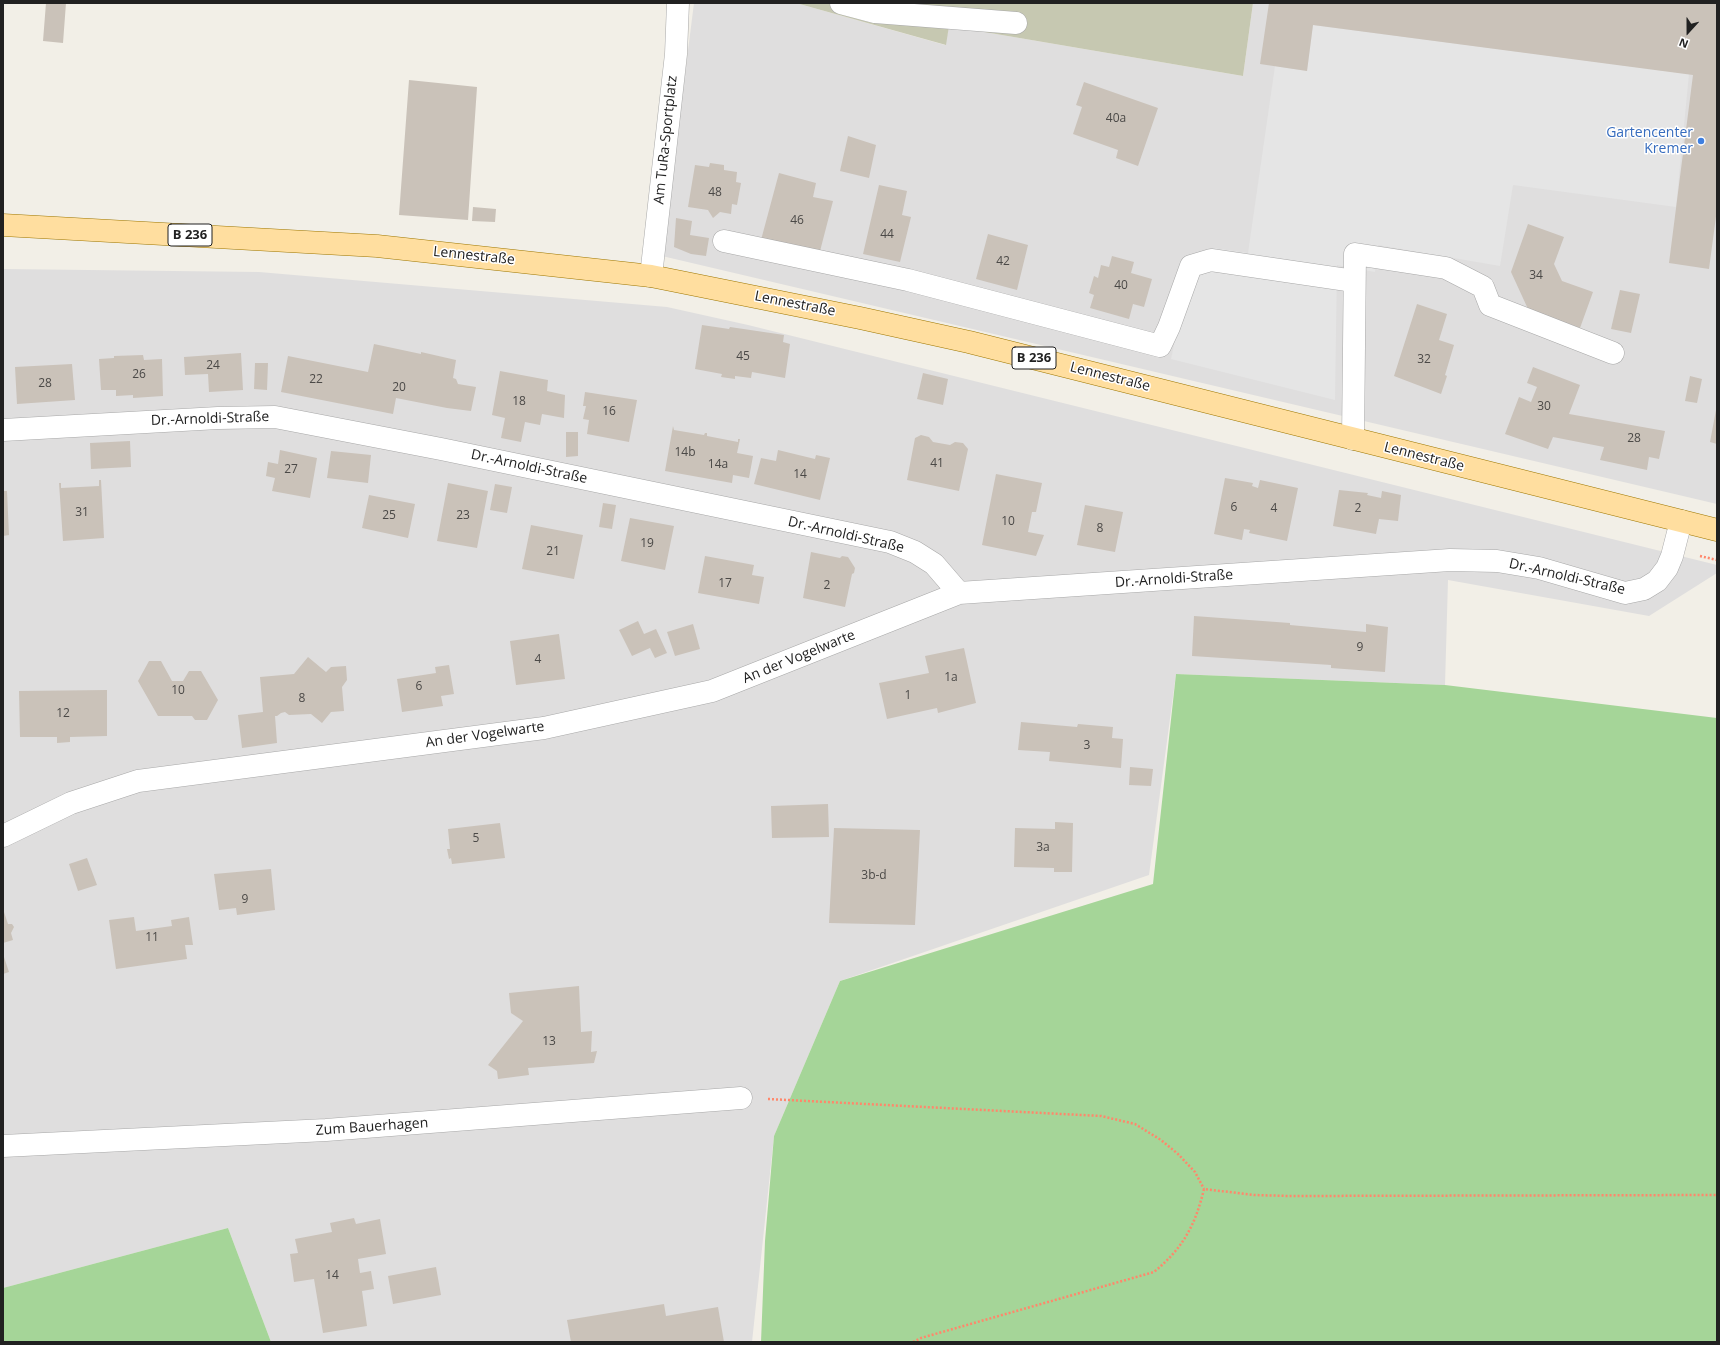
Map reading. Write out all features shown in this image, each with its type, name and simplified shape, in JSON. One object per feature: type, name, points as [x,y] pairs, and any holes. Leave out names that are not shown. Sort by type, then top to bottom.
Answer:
[{"type":"main road","name":"Lennestraße","points":[[3,225],[377,246],[651,276],[860,318],[969,342],[1717,530]]},
{"type":"street","name":"Am TuRa-Sportplatz","points":[[651,276],[676,54],[678,3]]},
{"type":"street","points":[[841,3],[1016,23]]},
{"type":"street","points":[[724,241],[908,280],[1160,346],[1170,327],[1191,266],[1211,260],[1354,281]]},
{"type":"street","points":[[1353,439],[1355,254],[1446,268],[1483,287],[1490,305],[1613,353]]},
{"type":"street","name":"Dr.-Arnoldi-Straße","points":[[3,430],[218,418],[275,417],[440,449],[890,542],[915,552],[934,564],[959,593],[1450,560],[1497,561],[1539,568],[1625,593],[1644,589],[1657,581],[1667,568],[1672,556],[1681,521]]},
{"type":"street","name":"An der Vogelwarte","points":[[3,836],[70,803],[138,781],[544,728],[712,691],[959,593]]},
{"type":"street","name":"Zum Bauerhagen","points":[[3,1146],[326,1130],[741,1098]]},
{"type":"path","points":[[741,1098],[1101,1116],[1135,1124],[1161,1140],[1178,1154],[1195,1172],[1204,1189],[1193,1224],[1179,1248],[1168,1261],[1154,1272],[921,1338],[913,1342]]},
{"type":"path","points":[[1204,1189],[1254,1195],[1289,1196],[1717,1195]]},
{"type":"shaded area","points":[[694,3],[796,3],[945,45],[949,26],[1243,76],[1253,3],[1717,3],[1717,504],[662,256]]},
{"type":"shaded area","points":[[796,3],[1253,3],[1243,76],[949,26],[946,45]]},
{"type":"shaded area","points":[[1313,25],[1689,74],[1676,207],[1513,185],[1500,266],[1378,245],[1375,272],[1337,265],[1335,400],[1171,359],[1191,266],[1211,260],[1213,248],[1248,253],[1275,66],[1307,71]]},
{"type":"shaded area","points":[[3,269],[259,272],[667,307],[748,325],[1717,565],[1717,573],[1649,616],[1448,580],[1445,685],[1176,674],[1149,875],[840,981],[774,1136],[752,1342],[271,1342],[228,1228],[3,1288]]},
{"type":"green space","points":[[1176,674],[1445,685],[1717,718],[1717,1342],[761,1342],[765,1241],[774,1136],[840,981],[1153,884]]},
{"type":"green space","points":[[228,1228],[271,1342],[3,1342],[3,1288]]},
{"type":"building","points":[[46,3],[66,3],[63,43],[43,41]]},
{"type":"building","name":"Gartencenter Kremer","points":[[1269,3],[1717,3],[1717,209],[1709,269],[1669,263],[1693,75],[1313,25],[1307,71],[1260,64]]},
{"type":"building","points":[[409,80],[477,87],[468,220],[399,215]]},
{"type":"building","points":[[1084,82],[1158,108],[1138,166],[1116,158],[1118,150],[1073,134],[1082,107],[1076,105]]},
{"type":"building","points":[[848,136],[876,145],[869,178],[840,171]]},
{"type":"building","points":[[710,163],[724,165],[724,170],[737,172],[736,182],[741,183],[737,205],[732,204],[731,214],[720,212],[713,218],[708,210],[688,207],[695,165],[709,167]]},
{"type":"building","points":[[779,173],[816,183],[813,197],[833,201],[819,255],[761,240]]},
{"type":"building","points":[[879,185],[907,191],[902,215],[911,217],[900,262],[863,254]]},
{"type":"building","points":[[473,207],[496,209],[495,222],[472,221]]},
{"type":"building","points":[[676,218],[692,221],[690,235],[709,238],[706,256],[691,254],[674,247]]},
{"type":"building","points":[[1528,224],[1564,237],[1554,264],[1562,281],[1593,292],[1580,328],[1528,309],[1511,272]]},
{"type":"building","points":[[988,234],[1028,245],[1017,290],[976,279]]},
{"type":"building","points":[[1112,256],[1134,262],[1131,273],[1152,279],[1144,307],[1133,304],[1129,319],[1090,308],[1094,295],[1089,293],[1094,276],[1098,278],[1101,265],[1109,267]]},
{"type":"building","points":[[1620,290],[1640,294],[1631,333],[1611,329]]},
{"type":"building","points":[[1417,304],[1447,314],[1439,340],[1454,345],[1441,394],[1394,376]]},
{"type":"building","points":[[702,325],[729,329],[730,327],[784,335],[783,342],[790,344],[785,378],[752,372],[751,378],[735,376],[735,379],[721,377],[722,374],[695,369]]},
{"type":"building","points":[[374,344],[456,360],[453,378],[456,379],[458,384],[476,387],[471,411],[396,398],[393,414],[281,392],[288,356],[368,372]]},
{"type":"building","points":[[241,353],[243,390],[209,392],[208,374],[185,375],[184,357]]},
{"type":"building","points":[[143,355],[144,360],[162,359],[163,396],[133,398],[133,395],[116,396],[116,390],[101,390],[99,359],[114,358],[114,356]]},
{"type":"building","points":[[255,363],[268,363],[267,390],[254,389]]},
{"type":"building","points":[[72,364],[75,400],[17,404],[15,367]]},
{"type":"building","points":[[1533,367],[1580,385],[1569,414],[1665,431],[1659,459],[1649,457],[1647,470],[1600,460],[1604,447],[1553,437],[1548,449],[1505,434],[1519,397],[1531,402],[1537,387],[1527,383]]},
{"type":"building","points":[[500,371],[548,380],[547,391],[565,395],[564,418],[542,414],[540,425],[525,422],[521,442],[501,438],[505,418],[492,415]]},
{"type":"building","points":[[923,373],[948,379],[943,405],[917,399]]},
{"type":"building","points":[[1690,376],[1702,379],[1697,403],[1685,401]]},
{"type":"building","points":[[585,392],[637,400],[629,442],[587,434],[589,420],[583,419],[586,406],[583,406]]},
{"type":"building","points":[[1717,410],[1717,444],[1710,442]]},
{"type":"building","points":[[673,426],[674,430],[704,435],[707,433],[707,436],[738,442],[738,439],[740,439],[737,453],[753,456],[749,478],[733,475],[732,483],[665,471]]},
{"type":"building","points":[[566,432],[578,432],[578,456],[566,457]]},
{"type":"building","points":[[921,435],[929,437],[933,442],[950,445],[955,442],[963,443],[968,449],[959,491],[907,480],[915,438]]},
{"type":"building","points":[[130,441],[131,467],[91,469],[90,443]]},
{"type":"building","points":[[280,450],[317,458],[310,498],[272,491],[275,478],[266,476],[268,462],[278,464]]},
{"type":"building","points":[[778,450],[815,459],[816,455],[830,458],[820,500],[754,484],[761,458],[776,461]]},
{"type":"building","points":[[331,451],[371,455],[368,483],[327,478]]},
{"type":"building","points":[[996,474],[1042,483],[1036,512],[1032,512],[1028,532],[1044,535],[1036,556],[982,545]]},
{"type":"building","points":[[1225,478],[1253,483],[1252,486],[1258,488],[1260,480],[1298,488],[1287,541],[1249,533],[1250,530],[1244,529],[1242,540],[1214,534]]},
{"type":"building","points":[[99,480],[101,480],[104,538],[63,541],[59,483],[61,483],[61,488],[99,486]]},
{"type":"building","points":[[448,483],[488,491],[477,548],[437,541]]},
{"type":"building","points":[[495,484],[512,487],[507,513],[490,510]]},
{"type":"building","points":[[1339,490],[1368,493],[1367,495],[1381,498],[1382,491],[1401,495],[1398,521],[1379,519],[1376,534],[1333,526]]},
{"type":"building","points":[[3,491],[7,491],[9,535],[3,536]]},
{"type":"building","points":[[369,495],[415,504],[408,538],[362,528]]},
{"type":"building","points":[[603,503],[616,505],[612,529],[599,527]]},
{"type":"building","points":[[1085,505],[1123,512],[1115,552],[1077,545]]},
{"type":"building","points":[[630,518],[674,526],[665,570],[621,561]]},
{"type":"building","points":[[531,525],[583,535],[574,579],[522,569]]},
{"type":"building","points":[[811,552],[840,558],[842,556],[848,557],[855,568],[854,573],[852,574],[845,607],[803,598]]},
{"type":"building","points":[[705,556],[754,565],[752,575],[764,577],[759,604],[698,593]]},
{"type":"building","points":[[1194,616],[1290,623],[1290,625],[1366,632],[1366,624],[1388,627],[1385,672],[1331,668],[1331,665],[1192,656]]},
{"type":"building","points":[[638,621],[644,634],[656,629],[667,653],[655,658],[650,648],[632,656],[619,630]]},
{"type":"building","points":[[693,624],[700,649],[675,656],[667,632]]},
{"type":"building","points":[[559,634],[565,679],[516,685],[510,641]]},
{"type":"building","points":[[964,648],[976,703],[938,713],[937,708],[887,719],[879,683],[929,673],[925,656]]},
{"type":"building","points":[[308,657],[326,672],[331,667],[346,666],[347,680],[342,687],[344,711],[331,712],[322,723],[311,714],[289,715],[285,712],[281,713],[275,716],[277,743],[242,748],[238,715],[263,712],[260,677],[294,674]]},
{"type":"building","points":[[149,661],[161,661],[172,681],[183,681],[189,671],[201,671],[218,700],[207,720],[195,720],[192,716],[158,716],[138,681]]},
{"type":"building","points":[[449,665],[454,694],[441,696],[443,706],[402,712],[397,679],[436,673],[435,667]]},
{"type":"building","points":[[107,690],[107,736],[70,737],[70,742],[57,743],[57,737],[20,737],[19,691]]},
{"type":"building","points":[[1021,722],[1077,727],[1078,724],[1113,727],[1112,738],[1123,739],[1121,768],[1049,761],[1050,752],[1018,750]]},
{"type":"building","points":[[1130,767],[1153,769],[1151,786],[1129,785]]},
{"type":"building","points":[[828,804],[829,837],[772,838],[771,806]]},
{"type":"building","points":[[1055,822],[1073,823],[1072,872],[1054,872],[1054,868],[1014,867],[1015,828],[1055,829]]},
{"type":"building","points":[[500,823],[505,858],[452,864],[451,858],[449,859],[447,849],[450,849],[448,829]]},
{"type":"building","points":[[834,828],[920,830],[915,925],[829,923]]},
{"type":"building","points":[[87,858],[97,885],[78,891],[69,864]]},
{"type":"building","points":[[271,869],[275,910],[237,915],[236,908],[219,910],[214,874]]},
{"type":"building","points":[[3,909],[8,924],[12,924],[14,927],[11,933],[13,940],[3,943]]},
{"type":"building","points":[[134,917],[136,931],[172,926],[171,920],[189,917],[193,945],[185,945],[187,959],[116,969],[109,920]]},
{"type":"building","points":[[3,954],[9,972],[3,974]]},
{"type":"building","points":[[579,986],[581,1032],[592,1031],[591,1052],[597,1051],[594,1063],[528,1068],[529,1075],[498,1079],[497,1071],[488,1065],[523,1021],[511,1013],[509,993]]},
{"type":"building","points":[[354,1218],[356,1224],[380,1219],[386,1254],[358,1259],[360,1273],[371,1271],[374,1289],[362,1291],[367,1326],[323,1333],[314,1279],[294,1282],[290,1254],[298,1253],[295,1239],[332,1232],[330,1223]]},
{"type":"building","points":[[436,1267],[441,1295],[393,1304],[388,1276]]},
{"type":"building","points":[[664,1304],[666,1316],[718,1307],[724,1342],[571,1342],[567,1320]]},
{"type":"place","name":"Gartencenter Kremer","points":[[1701,141]]}]
